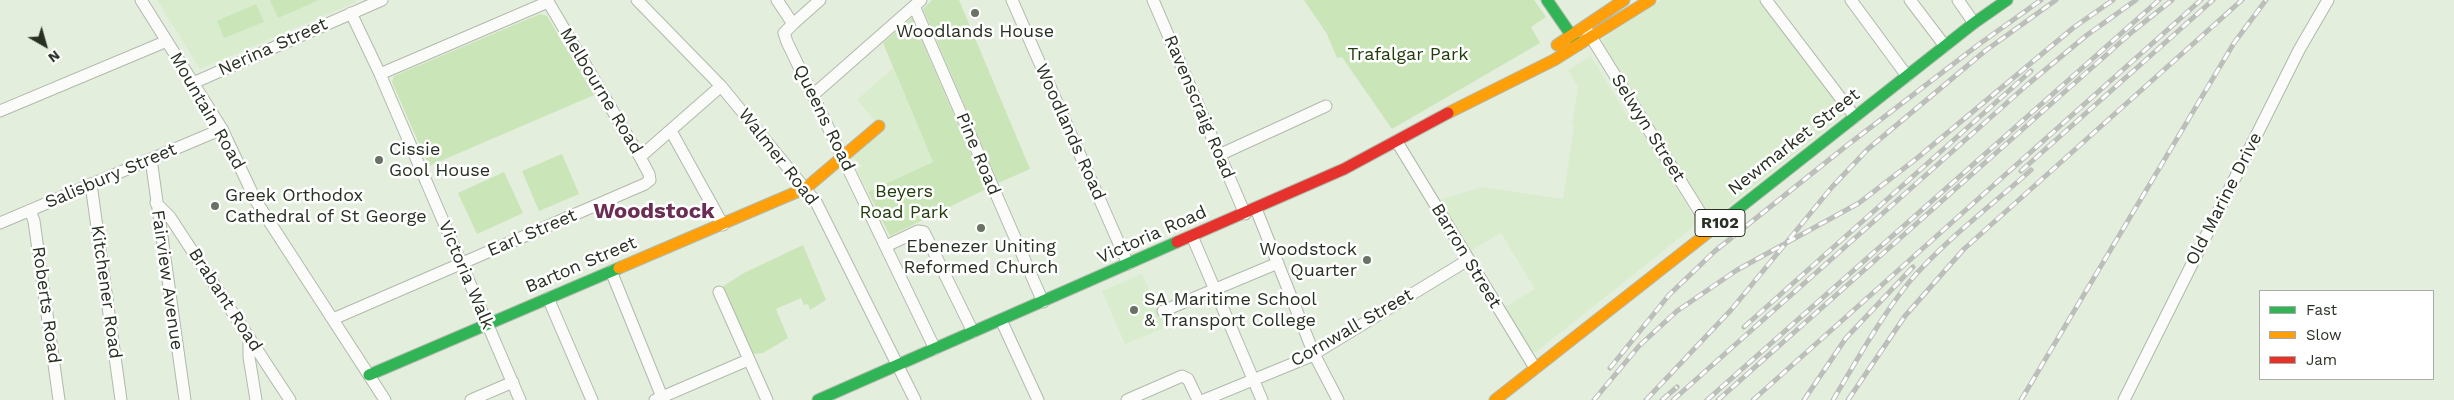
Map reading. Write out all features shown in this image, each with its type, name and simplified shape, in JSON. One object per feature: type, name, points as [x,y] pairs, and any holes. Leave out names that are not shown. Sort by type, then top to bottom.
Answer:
[{"type":"main road","points":[[1547,0],[1575,40],[1585,27],[1624,0]]},
{"type":"main road","name":"Victoria Road","points":[[818,400],[1250,211],[1397,142],[1493,89],[1509,74],[1575,40],[1591,37],[1650,0]]},
{"type":"main road","name":"Newmarket Street","points":[[1974,23],[1995,0]]},
{"type":"main road","name":"Newmarket Street","points":[[1495,400],[1974,23],[2007,0]]},
{"type":"main road","name":"Barton Street","points":[[369,375],[806,188],[879,126]]},
{"type":"street","name":"Mountain Road","points":[[141,0],[222,129],[256,201],[385,400]]},
{"type":"street","name":"Nerina Street","points":[[193,83],[351,13],[365,3],[382,0]]},
{"type":"street","name":"Walmer Road","points":[[637,0],[721,86],[816,202],[900,365],[915,400]]},
{"type":"street","points":[[777,0],[793,24],[820,0]]},
{"type":"street","name":"Woodlands Road","points":[[1012,0],[1128,264]]},
{"type":"street","name":"Ravenscraig Road","points":[[1153,0],[1220,155],[1278,263],[1314,354],[1338,400]]},
{"type":"street","points":[[1766,0],[1855,117]]},
{"type":"street","points":[[1851,0],[1907,76]]},
{"type":"street","points":[[1910,0],[1945,46]]},
{"type":"street","points":[[1958,0],[1974,23]]},
{"type":"street","name":"Old Marine Drive","points":[[2124,400],[2299,50],[2328,0]]},
{"type":"street","points":[[380,74],[548,1]]},
{"type":"street","name":"Melbourne Road","points":[[548,1],[640,157],[649,174],[648,182]]},
{"type":"street","points":[[813,95],[918,3]]},
{"type":"street","name":"Pine Road","points":[[918,3],[1043,302]]},
{"type":"street","name":"Victoria Walk","points":[[351,13],[380,74],[520,400]]},
{"type":"street","name":"Queens Road","points":[[793,24],[786,29],[784,36],[935,349]]},
{"type":"street","name":"Selwyn Street","points":[[1585,27],[1710,230]]},
{"type":"street","points":[[0,111],[167,41]]},
{"type":"street","points":[[640,157],[721,86]]},
{"type":"street","points":[[1220,155],[1326,106]]},
{"type":"street","name":"Salisbury Street","points":[[0,223],[222,129]]},
{"type":"street","points":[[671,131],[722,225]]},
{"type":"street","name":"Barron Street","points":[[1397,142],[1535,368]]},
{"type":"street","name":"Fairview Avenue","points":[[151,159],[185,400]]},
{"type":"street","name":"Earl Street","points":[[333,319],[648,182]]},
{"type":"street","name":"Kitchener Road","points":[[91,184],[121,400]]},
{"type":"street","name":"Brabant Road","points":[[156,203],[170,217],[290,400]]},
{"type":"street","name":"Roberts Road","points":[[30,210],[34,221],[59,400]]},
{"type":"street","points":[[886,246],[918,231],[925,234],[973,332]]},
{"type":"street","points":[[1192,236],[1262,400]]},
{"type":"street","name":"Cornwall Street","points":[[1204,400],[1314,354],[1468,260]]},
{"type":"street","points":[[1163,311],[1278,263]]},
{"type":"street","points":[[611,271],[659,398],[748,360]]},
{"type":"street","points":[[719,292],[767,400]]},
{"type":"street","points":[[548,298],[592,400]]},
{"type":"street","points":[[1001,320],[1038,400]]},
{"type":"street","points":[[249,336],[249,357],[256,400]]},
{"type":"street","points":[[1127,400],[1184,376],[1188,379],[1198,400]]},
{"type":"street","points":[[472,400],[513,382]]},
{"type":"shaded area","points":[[157,0],[355,0],[356,2],[200,69]]},
{"type":"shaded area","points":[[1661,0],[1761,0],[1846,113],[1712,219],[1709,219],[1601,43],[1604,38]]},
{"type":"shaded area","points":[[1591,56],[1626,114],[1630,112],[1695,219],[1692,228],[1536,352],[1531,351],[1505,307],[1535,289],[1501,233],[1470,251],[1440,200],[1482,187],[1563,199],[1578,87],[1568,70]]},
{"type":"shaded area","points":[[893,68],[933,162],[868,192],[857,170],[862,166],[852,157],[883,130],[857,100]]},
{"type":"shaded area","name":"SA Maritime School & Transport College","points":[[1142,274],[1166,327],[1125,344],[1102,291]]},
{"type":"green space","points":[[270,0],[317,0],[317,1],[278,18]]},
{"type":"green space","points":[[932,0],[959,0],[1030,169],[998,183],[923,9]]},
{"type":"green space","name":"Trafalgar Park","points":[[1304,0],[1534,0],[1546,17],[1531,27],[1540,43],[1392,129],[1342,57],[1337,58],[1327,34]]},
{"type":"green space","points":[[256,4],[264,22],[224,38],[217,21]]},
{"type":"green space","points":[[540,14],[547,16],[594,95],[429,166],[392,82],[394,76]]},
{"type":"green space","name":"Beyers Road Park","points":[[912,18],[986,189],[890,236],[868,192],[933,162],[883,43]]},
{"type":"green space","points":[[562,154],[579,194],[539,211],[522,171]]},
{"type":"green space","points":[[504,172],[523,213],[477,234],[458,193]]},
{"type":"green space","points":[[803,245],[826,300],[810,310],[808,304],[804,305],[801,298],[776,309],[788,338],[763,353],[755,354],[750,351],[722,287],[744,273]]},
{"type":"railway","points":[[1610,368],[1669,295],[1715,251],[1845,147],[1978,45],[2041,0]]},
{"type":"railway","points":[[1646,400],[1731,310],[1832,187],[1868,149],[1985,51],[2056,0]]},
{"type":"railway","points":[[1594,400],[1639,346],[1677,311],[1737,270],[1859,203],[1916,159],[2073,28],[2113,0]]},
{"type":"railway","points":[[1673,400],[2027,85],[2087,35],[2136,0]]},
{"type":"railway","points":[[1707,400],[2159,0]]},
{"type":"railway","points":[[1718,400],[2132,32],[2172,0]]},
{"type":"railway","points":[[1753,400],[2201,0]]},
{"type":"railway","points":[[2021,171],[2213,0]]},
{"type":"railway","points":[[1848,400],[1905,316],[1964,249],[2242,0]]},
{"type":"railway","points":[[2021,400],[2234,43],[2266,0]]},
{"type":"railway","points":[[1744,327],[2031,71]]},
{"type":"railway","points":[[1833,400],[1879,324],[1910,281],[1953,237],[2031,170]]},
{"type":"railway","points":[[1804,400],[1846,338],[1913,267]]},
{"type":"railway","points":[[1662,400],[1677,387]]},
{"type":"traffic: fast","points":[[1547,0],[1578,45]]},
{"type":"traffic: fast","points":[[1710,231],[1974,23],[2007,0]]},
{"type":"traffic: fast","points":[[818,400],[1177,242]]},
{"type":"traffic: fast","points":[[369,375],[619,268]]},
{"type":"traffic: slow","points":[[1557,45],[1624,0]]},
{"type":"traffic: slow","points":[[1448,113],[1554,60],[1650,0]]},
{"type":"traffic: slow","points":[[619,268],[806,188],[879,126]]},
{"type":"traffic: slow","points":[[1495,400],[1710,231]]},
{"type":"traffic: jam","points":[[1177,242],[1344,169],[1448,113]]},
{"type":"place","name":"Woodlands House","points":[[975,13]]},
{"type":"place","name":"Cissie Gool House","points":[[379,160]]},
{"type":"place","name":"Greek Orthodox Cathedral of St George","points":[[215,206]]},
{"type":"place","name":"Ebenezer Uniting Reformed Church","points":[[981,228]]},
{"type":"place","name":"Woodstock Quarter","points":[[1367,260]]},
{"type":"place","name":"SA Maritime School & Transport College","points":[[1134,310]]},
{"type":"district","name":"Woodstock","points":[[654,212]]}]
